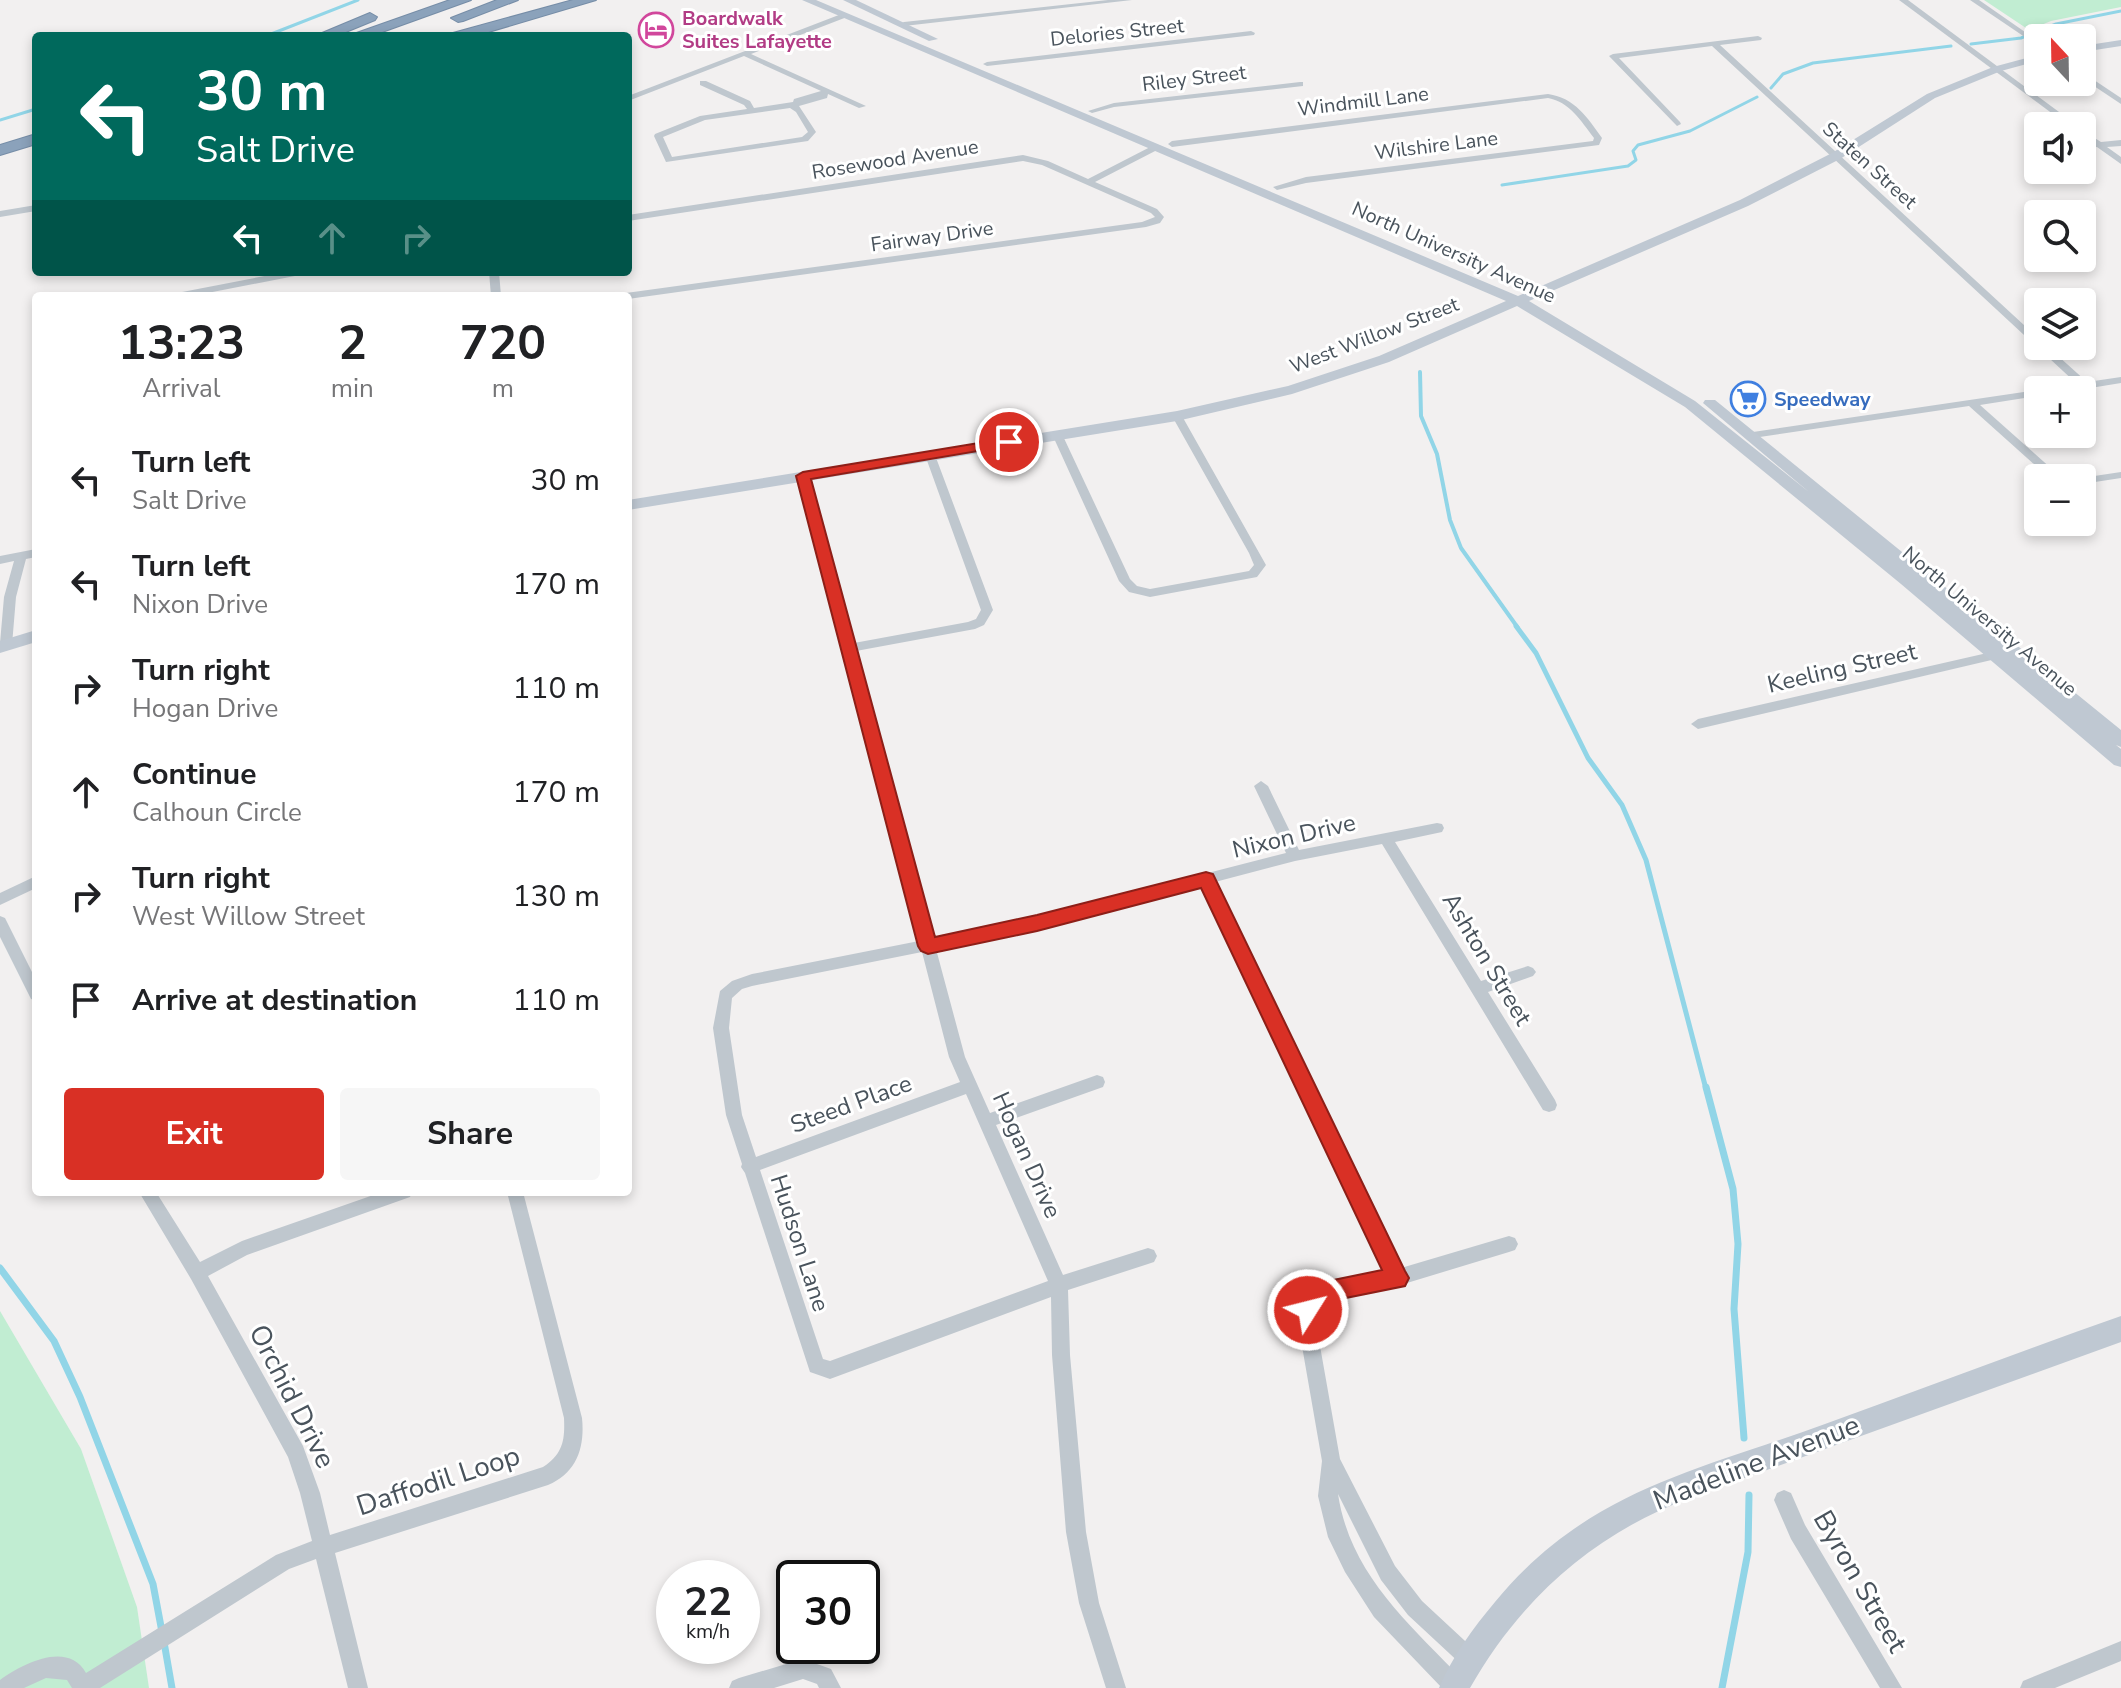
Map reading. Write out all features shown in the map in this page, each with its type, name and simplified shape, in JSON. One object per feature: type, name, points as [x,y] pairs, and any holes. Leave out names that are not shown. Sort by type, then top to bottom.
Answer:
[{"type":"highway","points":[[333,32],[412,0]]},
{"type":"highway","points":[[368,32],[464,0]]},
{"type":"highway","points":[[416,32],[511,0]]},
{"type":"highway","points":[[473,32],[589,0]]},
{"type":"highway","points":[[0,150],[32,140]]},
{"type":"main road","name":"North University Avenue","points":[[807,0],[913,36],[938,48],[948,46],[1269,189],[1525,298],[1647,360],[1753,435],[2121,740]]},
{"type":"main road","name":"North University Avenue","points":[[830,0],[845,5],[857,1],[904,24],[913,36],[968,68],[1156,147],[1269,189]]},
{"type":"main road","points":[[2096,47],[2121,43]]},
{"type":"main road","name":"West Willow Street","points":[[632,504],[1177,416],[1292,390],[1346,373],[1744,203],[1836,156],[1931,96],[1997,69],[2024,62]]},
{"type":"main road","points":[[968,68],[987,64]]},
{"type":"main road","name":"North University Avenue","points":[[1525,298],[1690,404],[2121,760]]},
{"type":"main road","points":[[3,646],[32,637]]},
{"type":"main road","name":"Madeline Avenue","points":[[1454,1687],[1508,1610],[1558,1557],[1595,1528],[1629,1511],[2003,1369],[2121,1329]]},
{"type":"street","points":[[904,24],[1128,0]]},
{"type":"street","points":[[1903,0],[2055,112]]},
{"type":"street","points":[[1974,0],[2024,34]]},
{"type":"street","points":[[632,97],[844,15]]},
{"type":"street","name":"Delories Street","points":[[987,64],[1251,33]]},
{"type":"street","points":[[1677,124],[1613,56],[1758,38]]},
{"type":"street","name":"Staten Street","points":[[1713,43],[2024,329]]},
{"type":"street","points":[[745,54],[862,106]]},
{"type":"street","points":[[703,83],[747,103],[752,111]]},
{"type":"street","name":"Riley Street","points":[[1092,111],[1114,105],[1300,84]]},
{"type":"street","points":[[2096,84],[2121,102]]},
{"type":"street","points":[[795,105],[812,132],[805,139],[669,160],[658,136],[703,118],[795,105],[826,91]]},
{"type":"street","name":"Wilshire Lane","points":[[1269,189],[1306,180],[1598,141],[1570,103],[1559,97]]},
{"type":"street","name":"Windmill Lane","points":[[1172,144],[1559,97]]},
{"type":"street","points":[[2096,143],[2121,161]]},
{"type":"street","points":[[2096,145],[2121,143]]},
{"type":"street","points":[[1088,182],[1156,147]]},
{"type":"street","name":"Rosewood Avenue","points":[[632,217],[1023,158],[1045,163],[1088,182]]},
{"type":"street","name":"Fairway Drive","points":[[632,295],[1143,225],[1160,219],[1154,211],[1088,182]]},
{"type":"street","points":[[0,214],[32,209]]},
{"type":"street","points":[[198,292],[280,276]]},
{"type":"street","name":"Staten Street","points":[[2057,360],[2074,376]]},
{"type":"street","points":[[2096,384],[2121,380]]},
{"type":"street","points":[[1753,435],[2024,395]]},
{"type":"street","points":[[1972,403],[2040,464]]},
{"type":"street","points":[[1057,434],[1125,581],[1133,589],[1150,593],[1253,574],[1260,565],[1255,553],[1177,416]]},
{"type":"street","points":[[851,648],[971,626],[985,617],[987,610],[930,455]]},
{"type":"street","points":[[2096,479],[2121,475]]},
{"type":"street","name":"Hogan Drive","points":[[803,476],[957,1057],[1059,1285],[1061,1355],[1076,1532],[1089,1603],[1116,1688]]},
{"type":"street","points":[[0,560],[32,554]]},
{"type":"street","points":[[3,646],[10,597],[21,556]]},
{"type":"street","name":"Keeling Street","points":[[1698,724],[1996,655]]},
{"type":"street","points":[[1261,786],[1295,856]]},
{"type":"street","name":"Nixon Drive","points":[[928,946],[1037,923],[1295,856],[1437,828]]},
{"type":"street","name":"Ashton Street","points":[[1385,838],[1549,1105]]},
{"type":"street","points":[[1206,879],[1397,1278]]},
{"type":"street","points":[[0,899],[32,884]]},
{"type":"street","points":[[0,922],[32,987]]},
{"type":"street","name":"Hudson Lane","points":[[928,946],[752,980],[737,985],[725,995],[721,1028],[734,1115],[816,1366],[830,1370],[1059,1285],[1148,1256]]},
{"type":"street","points":[[1477,989],[1528,972]]},
{"type":"street","points":[[985,1122],[1097,1082]]},
{"type":"street","name":"Steed Place","points":[[749,1167],[969,1086]]},
{"type":"street","name":"Orchid Drive","points":[[149,1196],[197,1273],[296,1453],[310,1493],[358,1688]]},
{"type":"street","points":[[197,1273],[242,1249],[393,1196]]},
{"type":"street","name":"Daffodil Loop","points":[[6,1688],[28,1672],[56,1665],[74,1671],[83,1688],[283,1562],[548,1475],[569,1460],[573,1447],[573,1418],[516,1196]]},
{"type":"street","points":[[1454,1687],[1381,1610],[1338,1537],[1328,1488],[1331,1461],[1308,1329],[1310,1301],[1322,1292],[1397,1278],[1509,1244]]},
{"type":"street","points":[[1331,1461],[1351,1495],[1374,1549],[1395,1583],[1415,1608],[1471,1660]]},
{"type":"street","name":"Byron Street","points":[[1784,1500],[1798,1532],[1892,1688]]},
{"type":"street","points":[[2030,1688],[2121,1651]]},
{"type":"street","points":[[739,1688],[803,1669],[824,1676],[831,1688]]},
{"type":"green space","points":[[1984,0],[2121,0],[2121,7],[2044,24],[2024,24],[2024,27]]},
{"type":"green space","points":[[0,1311],[81,1449],[137,1607],[149,1688],[0,1688]]},
{"type":"waterway","points":[[276,32],[358,0]]},
{"type":"waterway","points":[[1971,44],[2021,38],[2056,24],[2121,11]]},
{"type":"waterway","points":[[1771,88],[1783,74],[1813,63],[1951,46]]},
{"type":"waterway","points":[[1502,185],[1628,166],[1636,160],[1633,151],[1638,145],[1690,131],[1757,97]]},
{"type":"waterway","points":[[0,120],[32,110]]},
{"type":"waterway","points":[[1420,372],[1421,416],[1437,454],[1450,520],[1461,548],[1518,628]]},
{"type":"waterway","points":[[1516,626],[1536,653],[1588,758],[1622,805],[1646,860],[1706,1089]]},
{"type":"waterway","points":[[1706,1087],[1733,1189],[1738,1244],[1734,1309],[1744,1438]]},
{"type":"waterway","points":[[0,1268],[54,1341],[80,1397],[153,1584],[162,1632]]},
{"type":"waterway","points":[[1722,1688],[1748,1552],[1749,1495]]},
{"type":"waterway","points":[[164,1642],[172,1688]]},
{"type":"place","name":"Boardwalk Suites Lafayette","points":[[656,30]]},
{"type":"place","name":"Speedway","points":[[1748,399]]},
{"type":"route","points":[[1009,442],[803,476],[928,946],[1037,923],[1206,879],[1397,1278],[1322,1292],[1312,1298],[1308,1310]]}]
